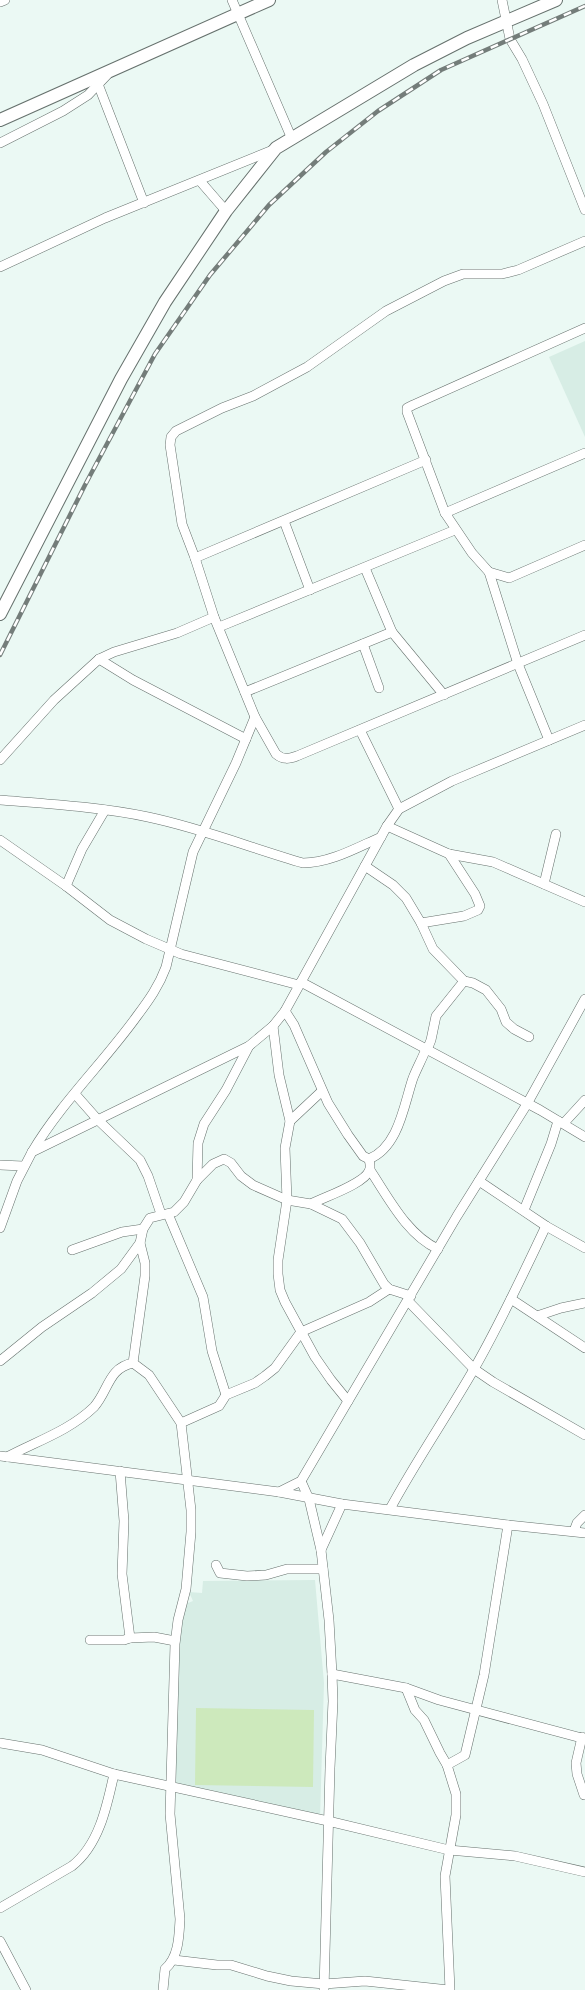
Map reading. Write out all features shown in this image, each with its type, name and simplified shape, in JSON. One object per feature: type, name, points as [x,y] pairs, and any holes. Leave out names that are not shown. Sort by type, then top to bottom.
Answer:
[{"type":"street","points":[[0,2],[5,0]]},
{"type":"street","points":[[232,0],[292,139]]},
{"type":"street","points":[[0,120],[269,0]]},
{"type":"street","points":[[502,0],[510,39],[544,104],[585,210]]},
{"type":"street","points":[[0,267],[105,218],[200,181],[276,148],[414,65],[467,38],[556,0]]},
{"type":"street","points":[[0,142],[63,111],[88,95],[112,70]]},
{"type":"street","points":[[98,84],[144,203]]},
{"type":"street","points":[[0,614],[121,379],[165,302],[226,212],[276,148]]},
{"type":"street","points":[[200,181],[226,212]]},
{"type":"street","points":[[585,241],[518,270],[502,274],[463,274],[444,281],[386,311],[307,367],[253,396],[222,408],[176,431],[171,437],[170,445],[177,502],[182,524],[196,558],[214,617],[255,717],[276,754],[284,759],[297,756],[585,635]]},
{"type":"street","points":[[549,740],[518,664],[489,572],[455,530],[445,513],[407,408],[585,328]]},
{"type":"street","points":[[445,513],[585,453]]},
{"type":"street","points":[[196,558],[426,460]]},
{"type":"street","points":[[284,521],[310,590]]},
{"type":"street","points":[[219,627],[455,530]]},
{"type":"street","points":[[489,572],[509,578],[585,545]]},
{"type":"street","points":[[365,568],[392,632],[444,695]]},
{"type":"street","points":[[0,760],[54,700],[99,659],[114,652],[177,633],[214,617]]},
{"type":"street","points":[[245,692],[392,632]]},
{"type":"street","points":[[363,644],[379,688]]},
{"type":"street","points":[[99,659],[133,680],[246,739]]},
{"type":"street","points":[[0,1228],[23,1166],[44,1131],[125,1033],[160,984],[194,852],[255,717]]},
{"type":"street","points":[[32,1152],[249,1046],[273,1026],[286,1011],[387,826],[399,809],[452,781],[585,724]]},
{"type":"street","points":[[360,730],[399,809]]},
{"type":"street","points":[[0,800],[105,810],[148,817],[204,831],[302,863],[316,863],[330,859],[381,837]]},
{"type":"street","points":[[66,886],[82,849],[105,810]]},
{"type":"street","points":[[387,826],[449,854],[493,862],[585,902]]},
{"type":"street","points":[[544,884],[556,834]]},
{"type":"street","points":[[0,840],[66,886],[110,920],[146,940],[222,966],[300,984],[427,1049],[585,1137]]},
{"type":"street","points":[[421,923],[464,916],[478,910],[480,906],[475,894],[449,854]]},
{"type":"street","points":[[365,866],[393,885],[406,898],[421,923],[433,949],[464,981],[482,986],[501,1009],[506,1022],[529,1037]]},
{"type":"street","points":[[369,1159],[387,1146],[392,1138],[414,1077],[432,1040],[436,1016],[464,981]]},
{"type":"street","points":[[279,1492],[301,1481],[438,1249],[527,1104],[585,999]]},
{"type":"street","points":[[286,1011],[294,1025],[322,1092],[348,1135],[363,1156],[369,1159]]},
{"type":"street","points":[[273,1026],[279,1075],[290,1121],[285,1148],[288,1200],[282,1233],[278,1274],[280,1290],[301,1332],[325,1371],[348,1401]]},
{"type":"street","points":[[197,1180],[198,1143],[204,1124],[226,1090],[249,1046]]},
{"type":"street","points":[[290,1121],[322,1092]]},
{"type":"street","points":[[75,1094],[98,1120],[140,1160],[203,1297],[212,1351],[226,1395]]},
{"type":"street","points":[[524,1210],[561,1122],[585,1100]]},
{"type":"street","points":[[0,1362],[42,1327],[122,1269],[140,1243],[143,1229],[150,1218],[174,1212],[184,1202],[197,1180],[213,1164],[224,1159],[231,1163],[241,1176],[253,1185],[288,1200],[311,1204],[342,1220],[360,1243],[378,1276],[389,1289],[409,1298],[474,1369],[585,1435]]},
{"type":"street","points":[[369,1159],[370,1170],[404,1219],[417,1235],[438,1249]]},
{"type":"street","points":[[0,1166],[23,1166]]},
{"type":"street","points":[[311,1204],[364,1178],[370,1170]]},
{"type":"street","points":[[479,1181],[546,1226],[585,1248]]},
{"type":"street","points":[[390,1510],[418,1460],[474,1369],[512,1299],[546,1226]]},
{"type":"street","points":[[72,1250],[122,1232],[143,1229]]},
{"type":"street","points":[[133,1363],[145,1276],[145,1263],[140,1243]]},
{"type":"street","points":[[181,1423],[219,1406],[226,1395],[256,1384],[275,1368],[301,1332],[369,1302],[389,1289]]},
{"type":"street","points":[[512,1299],[585,1348]]},
{"type":"street","points":[[537,1316],[585,1303]]},
{"type":"street","points":[[133,1363],[154,1380],[181,1423],[191,1510],[186,1589],[175,1642],[170,1814],[180,1909],[180,1934],[174,1960],[165,1969],[163,1990]]},
{"type":"street","points":[[4,1456],[73,1424],[100,1399],[113,1373],[120,1367],[133,1363]]},
{"type":"street","points":[[4,1456],[279,1492],[342,1504],[585,1533]]},
{"type":"street","points":[[120,1471],[124,1521],[122,1574],[130,1638]]},
{"type":"street","points":[[301,1481],[309,1498],[321,1550],[329,1620],[332,1674],[333,1701],[324,1987]]},
{"type":"street","points":[[321,1550],[342,1504]]},
{"type":"street","points":[[574,1531],[577,1523],[585,1515]]},
{"type":"street","points":[[448,1765],[465,1755],[484,1675],[508,1525]]},
{"type":"street","points":[[216,1566],[220,1572],[247,1576],[266,1576],[287,1569],[323,1569]]},
{"type":"street","points":[[90,1640],[124,1640],[154,1637],[175,1642]]},
{"type":"street","points":[[332,1674],[406,1688],[439,1700],[583,1738],[576,1763],[577,1774],[584,1795]]},
{"type":"street","points":[[174,1960],[217,1965],[231,1964],[267,1976],[324,1987],[365,1981],[449,1990],[444,1876],[456,1815],[456,1794],[448,1765],[424,1720],[415,1710],[406,1688]]},
{"type":"street","points":[[0,1743],[42,1750],[114,1774],[328,1821],[449,1850],[515,1856],[585,1872]]},
{"type":"street","points":[[0,1908],[81,1859],[102,1821],[114,1774]]},
{"type":"street","points":[[0,1940],[26,1990]]},
{"type":"shaded area","points":[[585,341],[585,437],[549,357]]},
{"type":"shaded area","points":[[315,1580],[324,1683],[320,1819],[171,1787],[175,1641],[183,1605],[193,1601],[189,1592],[202,1593],[203,1581]]},
{"type":"green space","points":[[196,1708],[314,1710],[313,1787],[195,1785]]},
{"type":"railway","points":[[0,655],[85,485],[155,354],[210,275],[269,205],[326,152],[378,111],[441,70],[585,6]]}]
